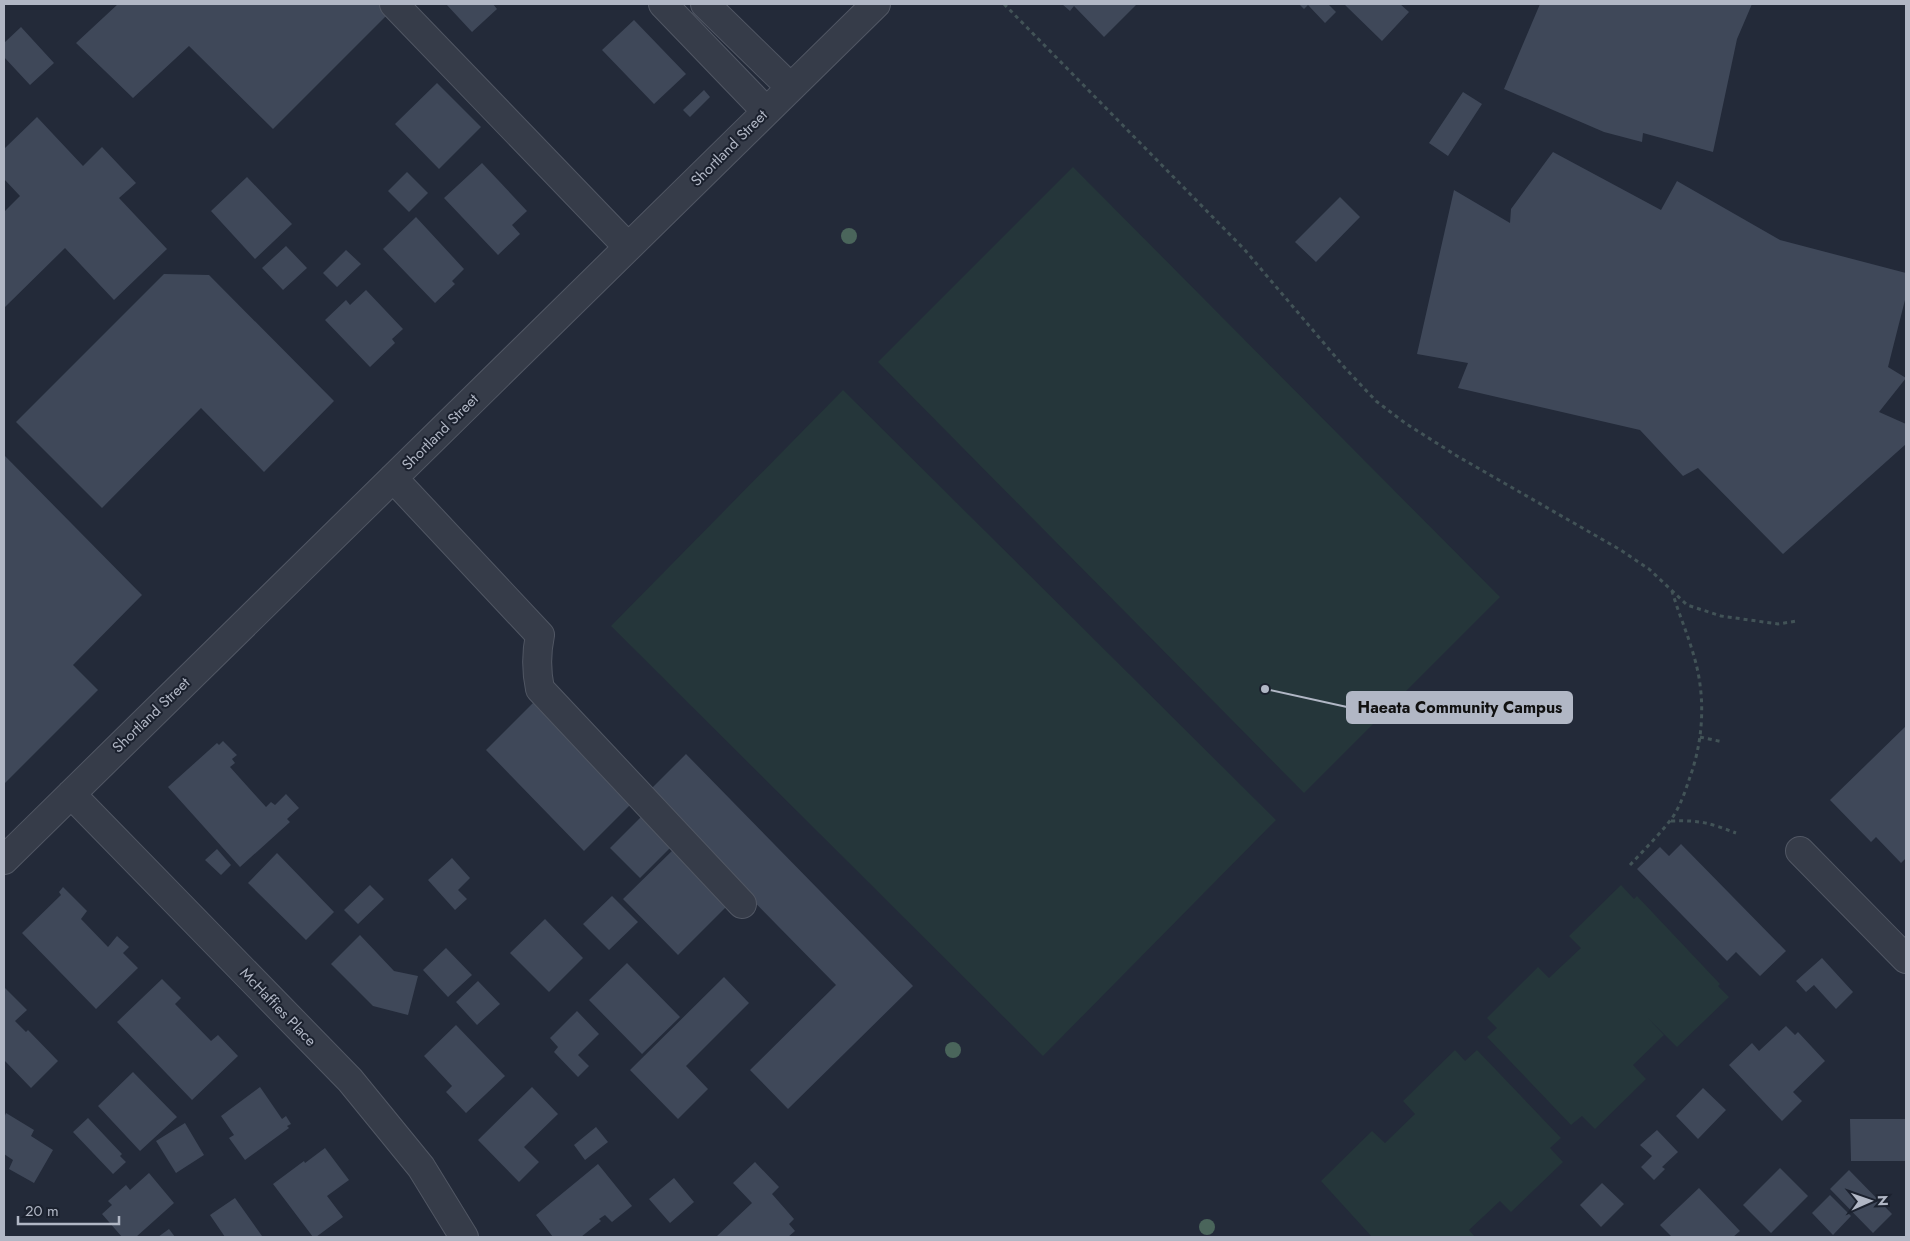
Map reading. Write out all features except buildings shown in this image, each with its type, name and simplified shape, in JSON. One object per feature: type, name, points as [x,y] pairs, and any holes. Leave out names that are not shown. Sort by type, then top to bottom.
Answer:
[{"type":"street","points":[[394,4],[628,247]]},
{"type":"street","points":[[664,4],[766,111]]},
{"type":"street","points":[[705,4],[790,87]]},
{"type":"street","name":"Shortland Street","points":[[4,860],[876,4]]},
{"type":"street","points":[[393,478],[540,636],[536,660],[540,689],[742,904]]},
{"type":"street","name":"McHaffies Place","points":[[71,794],[350,1080],[421,1166],[464,1237]]},
{"type":"street","points":[[1800,851],[1906,959]]},
{"type":"path","points":[[1004,4],[1244,249],[1345,368],[1376,401],[1405,423],[1457,456],[1619,549],[1649,569],[1687,605],[1721,616],[1778,624],[1797,621]]},
{"type":"path","points":[[1630,865],[1670,821],[1685,793],[1697,758],[1702,728],[1699,677],[1672,591]]},
{"type":"path","points":[[1700,738],[1723,742]]},
{"type":"path","points":[[1670,821],[1694,820],[1706,822],[1736,833]]},
{"type":"shaded area","points":[[1073,167],[1500,597],[1304,793],[878,362]]},
{"type":"shaded area","points":[[843,390],[1276,820],[1043,1056],[611,626]]},
{"type":"shaded area","points":[[1621,885],[1634,899],[1637,896],[1720,984],[1718,986],[1729,997],[1677,1047],[1648,1018],[1664,1035],[1633,1065],[1646,1079],[1595,1129],[1582,1116],[1571,1125],[1487,1037],[1497,1028],[1487,1018],[1538,967],[1549,978],[1581,948],[1569,936]]},
{"type":"shaded area","points":[[1455,1050],[1465,1061],[1477,1050],[1561,1138],[1550,1148],[1563,1162],[1511,1212],[1500,1201],[1469,1230],[1475,1237],[1372,1237],[1321,1181],[1372,1131],[1385,1143],[1415,1114],[1403,1101]]},
{"type":"place","name":"Haeata Community Campus","points":[[1265,689]]}]
